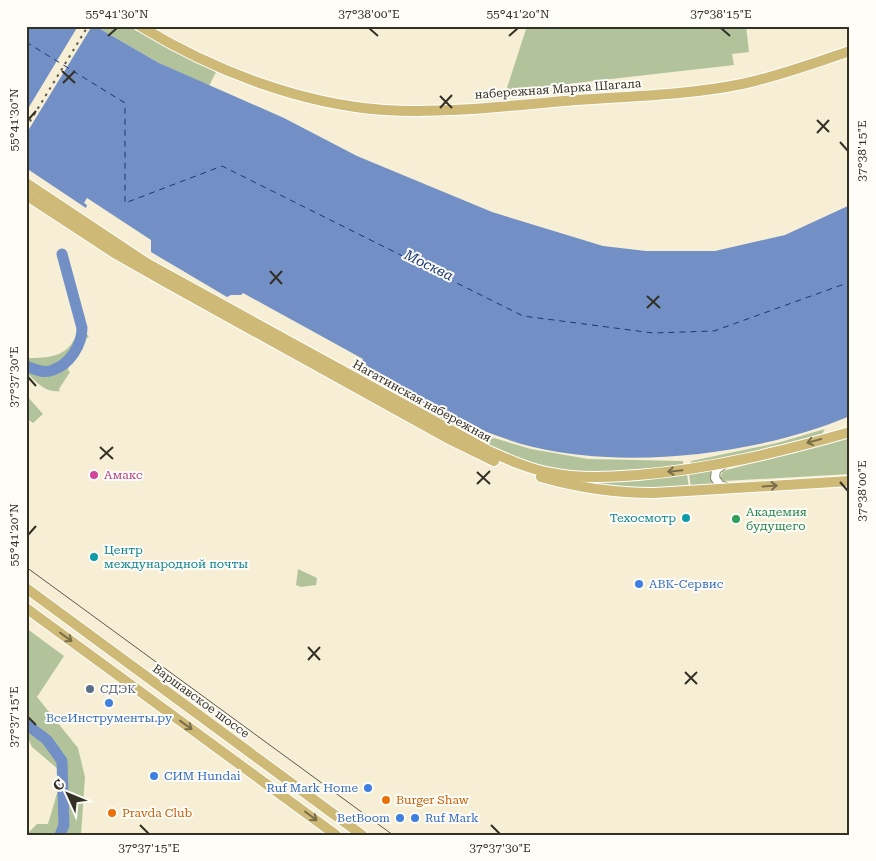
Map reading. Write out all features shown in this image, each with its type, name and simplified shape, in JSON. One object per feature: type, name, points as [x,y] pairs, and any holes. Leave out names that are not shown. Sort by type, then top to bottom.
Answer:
[{"type":"main road","name":"набережная Марка Шагала","points":[[140,26],[202,58],[282,90],[341,104],[399,110],[444,110],[709,89],[778,75],[838,55],[850,49]]},
{"type":"main road","name":"Нагатинская набережная","points":[[26,183],[95,231],[160,271],[458,435],[513,462],[550,473],[599,478],[658,473],[724,464],[850,432]]},
{"type":"main road","name":"Нагатинская набережная","points":[[26,195],[116,254],[172,286],[451,440],[492,460],[563,483],[607,491],[654,493],[850,481]]},
{"type":"main road","name":"Варшавское шоссе","points":[[26,588],[362,835]]},
{"type":"main road","points":[[26,608],[336,835]]},
{"type":"street","points":[[724,464],[716,470],[715,478],[720,485],[730,488]]},
{"type":"green space","points":[[95,26],[128,26],[216,72],[209,86],[159,63]]},
{"type":"green space","points":[[527,26],[746,26],[749,52],[732,54],[734,65],[506,91]]},
{"type":"green space","points":[[75,295],[86,334],[89,336],[70,359],[68,370],[70,372],[59,389],[60,391],[45,389],[26,372],[26,358],[51,356],[65,351],[70,346],[78,330],[69,297]]},
{"type":"green space","points":[[26,395],[43,414],[33,423],[26,418]]},
{"type":"green space","points":[[404,398],[494,438],[531,449],[588,459],[683,461],[683,466],[585,473],[551,469],[530,463],[489,446],[411,405]]},
{"type":"green space","points":[[825,429],[822,434],[780,446],[692,465],[691,461],[777,443]]},
{"type":"green space","points":[[850,437],[850,474],[724,481],[720,478],[723,471]]},
{"type":"green space","points":[[712,469],[711,478],[715,487],[691,489],[689,473]]},
{"type":"green space","points":[[687,474],[689,489],[618,488],[574,481],[598,482]]},
{"type":"green space","points":[[298,569],[317,578],[316,585],[301,587],[296,585]]},
{"type":"green space","points":[[26,628],[64,656],[37,697],[78,748],[85,777],[81,835],[26,835],[37,824],[48,824],[58,790],[58,769],[32,747],[26,734]]},
{"type":"water","name":"Москва","points":[[26,26],[95,26],[159,63],[284,118],[357,156],[492,212],[603,246],[646,251],[715,251],[785,235],[850,205],[850,416],[776,440],[735,449],[652,457],[610,457],[570,454],[511,441],[469,425],[368,373],[369,369],[362,361],[363,359],[243,293],[227,297],[151,252],[151,240],[87,198],[84,203],[87,205],[86,208],[26,168]]},
{"type":"pier","points":[[78,26],[92,26],[26,134],[26,112]]},
{"type":"waterway","points":[[26,366],[39,371],[53,370],[70,359],[80,341],[82,328],[62,254]]},
{"type":"waterway","points":[[26,724],[47,740],[62,761],[64,825],[60,835]]},
{"type":"ferry route","points":[[26,42],[125,103],[125,203],[222,166],[523,316],[653,333],[714,331],[850,282]]},
{"type":"tram line","points":[[26,567],[393,835]]},
{"type":"railway","points":[[26,128],[88,26]]},
{"type":"place","name":"Амакс","points":[[94,475]]},
{"type":"place","name":"Техосмотр","points":[[686,518]]},
{"type":"place","name":"Академия будущего","points":[[736,519]]},
{"type":"place","name":"Центр международной почты","points":[[94,557]]},
{"type":"place","name":"АВК-Сервис","points":[[639,584]]},
{"type":"place","name":"СДЭК","points":[[90,689]]},
{"type":"place","name":"ВсеИнструменты.ру","points":[[109,703]]},
{"type":"place","name":"СИМ Hundai","points":[[154,776]]},
{"type":"place","name":"Ruf Mark Home","points":[[368,788]]},
{"type":"place","name":"Burger Shaw","points":[[386,800]]},
{"type":"place","name":"Pravda Club","points":[[112,813]]},
{"type":"place","name":"BetBoom","points":[[400,818]]},
{"type":"place","name":"Ruf Mark","points":[[415,818]]}]
